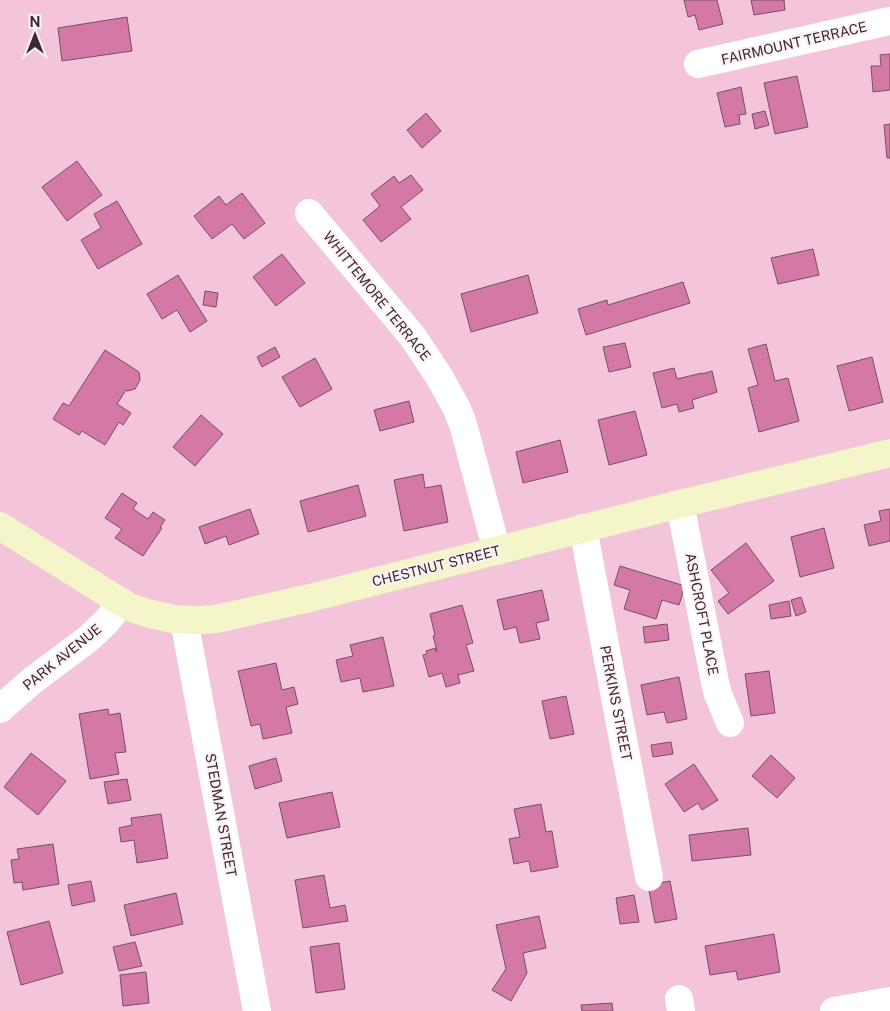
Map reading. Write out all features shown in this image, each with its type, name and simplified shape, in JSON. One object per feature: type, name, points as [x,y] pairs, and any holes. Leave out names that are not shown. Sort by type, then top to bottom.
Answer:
[{"type":"street","name":"FAIRMOUNT TERRACE","points":[[698,64],[890,21]]},
{"type":"street","name":"WHITTEMORE TERRACE","points":[[309,213],[413,337],[440,378],[457,409],[462,424],[497,551]]},
{"type":"street","name":"CHESTNUT STREET","points":[[0,526],[129,607],[161,617],[184,620],[216,620],[890,453]]},
{"type":"street","name":"ASHCROFT PLACE","points":[[680,504],[715,682],[730,723]]},
{"type":"street","name":"PERKINS STREET","points":[[583,528],[648,877]]},
{"type":"street","name":"PARK AVENUE","points":[[0,708],[88,639],[106,622],[122,602]]},
{"type":"street","name":"STEDMAN STREET","points":[[184,620],[257,1011]]},
{"type":"street","points":[[834,1011],[890,1001]]},
{"type":"building","points":[[684,0],[717,0],[723,24],[699,30],[695,15],[688,17]]},
{"type":"building","points":[[751,0],[784,0],[785,10],[754,15]]},
{"type":"building","points":[[127,17],[132,51],[62,61],[58,28]]},
{"type":"building","points":[[890,54],[890,90],[873,92],[871,66],[881,66],[880,55]]},
{"type":"building","points":[[797,76],[808,127],[775,134],[764,83]]},
{"type":"building","points":[[741,87],[746,114],[739,115],[740,124],[725,127],[717,93]]},
{"type":"building","points":[[765,111],[769,125],[755,129],[752,114]]},
{"type":"building","points":[[426,113],[441,131],[422,148],[407,130]]},
{"type":"building","points":[[890,124],[890,158],[887,158],[884,125]]},
{"type":"building","points":[[77,161],[102,195],[67,221],[42,187]]},
{"type":"building","points":[[411,175],[423,190],[401,207],[411,219],[381,242],[363,220],[380,206],[371,194],[394,176],[399,183]]},
{"type":"building","points":[[242,193],[265,223],[244,239],[232,224],[212,239],[194,216],[219,196],[226,205]]},
{"type":"building","points":[[117,201],[142,244],[98,269],[81,240],[101,228],[94,214]]},
{"type":"building","points":[[813,249],[819,275],[778,284],[771,258]]},
{"type":"building","points":[[282,254],[305,283],[276,306],[253,277]]},
{"type":"building","points":[[178,275],[207,321],[190,332],[177,310],[162,319],[147,294]]},
{"type":"building","points":[[528,275],[538,313],[471,332],[461,294]]},
{"type":"building","points":[[683,282],[690,303],[586,335],[578,309],[607,300],[608,305]]},
{"type":"building","points":[[205,291],[218,293],[216,307],[203,305]]},
{"type":"building","points":[[625,343],[631,367],[609,372],[603,347]]},
{"type":"building","points":[[766,344],[775,381],[788,378],[799,421],[759,432],[748,388],[758,385],[748,349]]},
{"type":"building","points":[[275,347],[280,357],[262,367],[257,357]]},
{"type":"building","points":[[105,350],[139,372],[140,380],[135,389],[126,390],[117,404],[131,413],[123,425],[119,422],[105,445],[82,431],[79,435],[53,419],[63,403],[69,406]]},
{"type":"building","points":[[872,357],[883,402],[849,411],[837,366]]},
{"type":"building","points":[[315,358],[332,389],[300,407],[282,377]]},
{"type":"building","points":[[674,368],[677,379],[712,371],[717,392],[692,400],[694,408],[679,412],[677,404],[662,408],[653,373]]},
{"type":"building","points":[[409,401],[414,422],[380,431],[374,410]]},
{"type":"building","points":[[635,411],[647,455],[609,465],[598,420]]},
{"type":"building","points":[[201,415],[223,434],[195,466],[173,447]]},
{"type":"building","points":[[560,440],[568,472],[523,483],[516,452]]},
{"type":"building","points":[[423,474],[425,488],[441,485],[448,522],[404,531],[394,480]]},
{"type":"building","points":[[358,485],[366,516],[308,532],[300,501]]},
{"type":"building","points":[[122,493],[137,503],[133,509],[148,519],[153,512],[165,520],[160,527],[162,528],[143,556],[115,538],[122,529],[105,518]]},
{"type":"building","points":[[250,509],[259,534],[229,545],[226,536],[205,544],[199,527]]},
{"type":"building","points":[[890,509],[890,541],[869,546],[864,525],[881,521],[879,511]]},
{"type":"building","points":[[824,528],[834,568],[800,577],[791,537]]},
{"type":"building","points":[[746,543],[774,581],[728,614],[718,601],[729,593],[711,570]]},
{"type":"building","points":[[620,566],[685,586],[679,605],[662,600],[656,619],[624,609],[630,590],[614,585]]},
{"type":"building","points":[[542,590],[549,620],[536,623],[540,639],[520,643],[516,627],[504,630],[497,600]]},
{"type":"building","points":[[801,597],[806,612],[796,616],[791,600]]},
{"type":"building","points":[[789,601],[791,616],[771,619],[769,605]]},
{"type":"building","points":[[462,605],[473,643],[466,645],[474,671],[458,675],[460,683],[446,687],[442,673],[429,677],[423,655],[427,654],[426,651],[435,648],[437,651],[430,614]]},
{"type":"building","points":[[667,624],[669,640],[645,643],[643,627]]},
{"type":"building","points":[[383,637],[394,686],[363,692],[360,678],[341,682],[336,660],[353,656],[350,645]]},
{"type":"building","points":[[276,663],[282,690],[294,687],[298,704],[286,707],[292,733],[263,739],[260,724],[251,726],[238,671]]},
{"type":"building","points":[[769,671],[775,713],[751,716],[745,674]]},
{"type":"building","points":[[679,677],[687,719],[667,723],[664,712],[647,715],[641,685]]},
{"type":"building","points":[[566,696],[574,734],[550,739],[542,701]]},
{"type":"building","points":[[108,709],[109,715],[120,713],[126,752],[115,753],[119,774],[90,779],[79,714]]},
{"type":"building","points":[[671,742],[673,754],[653,757],[651,745]]},
{"type":"building","points":[[31,753],[66,781],[38,815],[4,787]]},
{"type":"building","points":[[771,755],[795,778],[777,798],[752,776]]},
{"type":"building","points":[[276,758],[282,781],[255,789],[249,766]]},
{"type":"building","points":[[694,764],[718,800],[702,810],[698,803],[684,812],[665,784]]},
{"type":"building","points":[[127,779],[131,800],[108,804],[104,782]]},
{"type":"building","points":[[332,792],[340,827],[287,838],[279,803]]},
{"type":"building","points":[[541,804],[546,832],[552,831],[558,867],[531,872],[529,861],[514,864],[509,839],[520,837],[514,809]]},
{"type":"building","points":[[161,814],[168,858],[137,863],[134,840],[121,842],[119,828],[132,825],[131,818]]},
{"type":"building","points":[[748,828],[751,855],[692,861],[689,835]]},
{"type":"building","points":[[53,844],[59,884],[23,890],[22,882],[14,883],[11,860],[19,859],[17,849]]},
{"type":"building","points":[[324,875],[330,908],[345,905],[348,921],[303,928],[295,880]]},
{"type":"building","points":[[91,881],[95,901],[72,906],[68,885]]},
{"type":"building","points":[[670,881],[677,919],[655,923],[648,885]]},
{"type":"building","points":[[176,893],[183,924],[131,936],[124,905]]},
{"type":"building","points":[[634,895],[639,922],[620,924],[616,898]]},
{"type":"building","points":[[539,916],[546,948],[523,953],[527,973],[511,1001],[492,990],[506,969],[496,925]]},
{"type":"building","points":[[49,921],[63,973],[21,985],[7,932]]},
{"type":"building","points":[[774,934],[780,972],[738,980],[736,971],[710,975],[705,946]]},
{"type":"building","points":[[135,942],[142,966],[119,971],[113,947]]},
{"type":"building","points":[[339,943],[345,989],[316,993],[310,947]]},
{"type":"building","points":[[146,972],[149,1003],[123,1006],[120,975]]},
{"type":"building","points":[[612,1003],[613,1011],[582,1011],[581,1005]]}]
